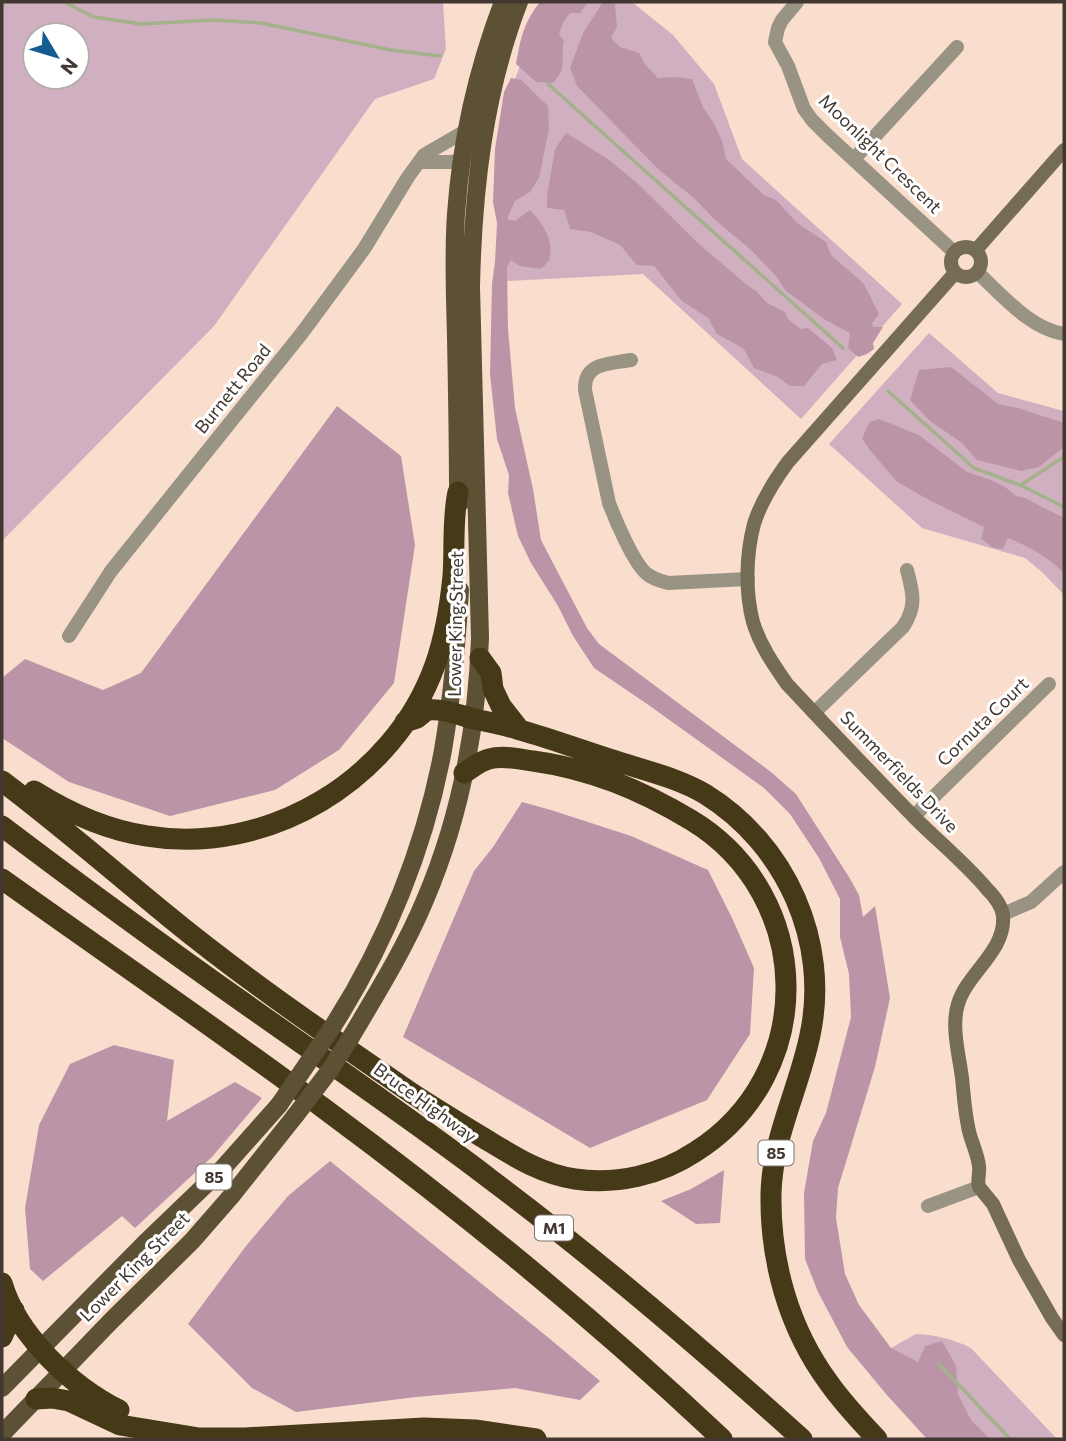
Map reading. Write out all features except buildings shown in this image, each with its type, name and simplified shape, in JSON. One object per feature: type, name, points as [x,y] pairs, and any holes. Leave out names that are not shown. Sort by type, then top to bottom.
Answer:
[{"type":"highway","points":[[2,774],[67,810],[106,827],[157,837],[224,836],[264,827],[315,806],[380,754],[427,684],[442,644],[453,576],[454,509],[458,492]]},
{"type":"highway","points":[[480,659],[491,673],[493,689],[501,706],[519,729]]},
{"type":"highway","points":[[404,722],[417,718],[427,710],[448,712]]},
{"type":"highway","name":"85","points":[[448,712],[519,729],[678,781],[705,794],[743,823],[779,866],[796,896],[811,947],[816,990],[810,1036],[783,1124],[774,1168],[771,1212],[775,1250],[786,1302],[806,1347],[829,1384],[877,1439]]},
{"type":"highway","points":[[2,781],[259,986],[441,1112],[520,1160],[551,1174],[597,1181],[616,1181],[638,1176],[684,1160],[721,1134],[744,1109],[765,1078],[780,1041],[784,1021],[786,971],[777,928],[761,890],[723,842],[667,806],[622,784],[571,768],[513,758],[488,759],[464,774]]},
{"type":"highway","name":"Bruce Highway","points":[[2,827],[176,955],[490,1178],[662,1316],[802,1439]]},
{"type":"highway","name":"M1","points":[[2,879],[325,1109],[453,1207],[576,1309],[722,1439]]},
{"type":"highway","points":[[2,1283],[14,1310],[34,1342],[87,1392],[125,1413],[135,1426]]},
{"type":"highway","points":[[2,1336],[14,1310]]},
{"type":"highway","points":[[36,1398],[69,1401],[120,1424],[180,1436],[217,1439],[424,1428],[475,1430],[536,1439]]},
{"type":"main road","name":"Lower King Street","points":[[40,1348],[223,1168],[279,1105],[333,1026],[368,964],[398,900],[427,815],[443,750],[458,629],[461,510],[458,492],[454,259],[456,214],[467,130],[486,51],[503,2]]},
{"type":"main road","name":"Lower King Street","points":[[2,1434],[192,1241],[295,1116],[351,1037],[425,901],[451,826],[474,719],[480,659],[471,286],[475,210],[482,141],[499,62],[519,2]]},
{"type":"main road","name":"85","points":[[2,1388],[40,1348]]},
{"type":"street","name":"Moonlight Crescent","points":[[797,2],[782,20],[777,46],[788,66],[804,109],[812,120],[954,252]]},
{"type":"street","points":[[854,159],[957,47]]},
{"type":"street","name":"Burnett Road","points":[[69,636],[111,571],[302,333],[364,249],[424,155],[467,130]]},
{"type":"street","points":[[420,162],[462,161],[482,141]]},
{"type":"street","points":[[976,250],[1064,150]]},
{"type":"street","points":[[967,246],[976,250],[981,258],[980,268],[969,277],[959,276],[951,261],[954,252],[967,246]]},
{"type":"street","points":[[977,272],[1040,326],[1064,334]]},
{"type":"street","name":"Summerfields Drive","points":[[956,273],[774,481],[754,524],[748,579],[753,621],[770,660],[787,684],[974,874],[996,900],[1003,914]]},
{"type":"street","points":[[631,360],[598,366],[585,380],[585,390],[609,503],[640,567],[648,575],[668,583],[748,579]]},
{"type":"street","points":[[814,713],[910,618],[913,594],[907,570]]},
{"type":"street","name":"Cornuta Court","points":[[914,816],[1049,684]]},
{"type":"street","points":[[1064,872],[1031,902],[1003,914],[998,940],[961,993],[955,1023],[966,1112],[979,1166],[979,1187],[993,1204],[1018,1260],[1064,1335]]},
{"type":"street","points":[[928,1206],[979,1187]]},
{"type":"shaded area","points":[[2,2],[443,2],[446,49],[434,79],[375,99],[214,326],[2,541]]},
{"type":"shaded area","points":[[540,2],[588,2],[580,13],[570,13],[564,21],[559,34],[564,41],[562,67],[553,83],[536,82],[516,64],[524,31]]},
{"type":"shaded area","points":[[545,2],[632,2],[673,35],[714,84],[742,159],[902,304],[801,419],[643,274],[506,281],[494,185],[515,79]]},
{"type":"shaded area","points":[[603,2],[615,4],[617,27],[611,38],[620,47],[639,53],[658,78],[692,79],[703,107],[722,140],[726,159],[764,195],[776,200],[797,223],[826,242],[831,255],[864,284],[879,314],[872,323],[873,327],[883,327],[873,343],[874,349],[858,357],[848,348],[850,333],[827,321],[786,291],[776,276],[750,249],[659,170],[577,86],[570,68],[583,33]]},
{"type":"shaded area","points":[[511,78],[521,80],[548,106],[549,129],[539,178],[530,192],[515,201],[507,219],[515,221],[530,210],[543,226],[550,246],[549,260],[541,269],[520,266],[511,260],[507,267],[508,329],[515,408],[541,540],[587,628],[599,644],[771,772],[796,794],[859,895],[863,917],[875,906],[890,998],[875,1067],[838,1188],[836,1218],[845,1274],[859,1305],[891,1348],[918,1362],[925,1346],[942,1341],[956,1366],[958,1394],[971,1420],[990,1439],[927,1439],[847,1347],[818,1292],[805,1259],[804,1193],[813,1141],[826,1113],[851,1017],[849,974],[840,937],[840,899],[819,858],[790,814],[764,788],[594,668],[573,636],[518,536],[508,493],[509,475],[497,439],[490,374],[492,284],[497,223],[493,202],[495,149],[504,92]]},
{"type":"shaded area","points":[[566,133],[608,159],[636,182],[699,244],[767,303],[785,312],[788,319],[801,329],[808,328],[832,348],[837,360],[822,364],[804,386],[790,386],[776,376],[754,368],[744,349],[717,334],[708,318],[682,301],[654,266],[637,265],[620,245],[591,232],[570,229],[564,210],[547,208],[555,149]]},
{"type":"shaded area","points":[[929,333],[998,393],[1064,411],[1064,595],[1025,558],[922,528],[829,444]]},
{"type":"shaded area","points":[[951,367],[998,404],[1064,423],[1064,447],[1039,467],[1021,471],[977,460],[962,443],[930,421],[910,400],[919,370]]},
{"type":"shaded area","points":[[337,406],[401,456],[415,545],[394,683],[339,750],[275,790],[170,816],[69,782],[2,738],[2,678],[25,659],[103,690],[141,673]]},
{"type":"shaded area","points":[[879,419],[919,435],[967,472],[991,480],[1016,496],[1064,518],[1064,573],[1038,552],[1008,538],[1003,549],[994,548],[981,539],[984,527],[896,481],[862,438],[870,422]]},
{"type":"shaded area","points":[[522,802],[631,836],[708,870],[754,968],[750,1034],[707,1100],[590,1148],[403,1037],[474,871]]},
{"type":"shaded area","points":[[114,1045],[174,1060],[167,1121],[235,1082],[262,1098],[212,1157],[135,1228],[122,1216],[43,1281],[30,1269],[25,1208],[39,1125],[70,1064]]},
{"type":"shaded area","points":[[330,1161],[600,1381],[580,1400],[515,1388],[296,1412],[252,1388],[188,1324],[246,1246],[288,1196]]},
{"type":"shaded area","points":[[724,1170],[720,1223],[696,1224],[661,1201],[691,1189]]},
{"type":"shaded area","points":[[916,1334],[944,1338],[971,1348],[1057,1439],[977,1439],[891,1348]]},
{"type":"waterway","points":[[64,2],[94,17],[141,24],[214,20],[261,23],[391,50],[440,56]]},
{"type":"waterway","points":[[548,84],[843,348]]},
{"type":"waterway","points":[[888,391],[974,468],[1020,485],[1064,507]]},
{"type":"waterway","points":[[1022,484],[1064,457]]},
{"type":"waterway","points":[[939,1364],[1010,1439]]}]
